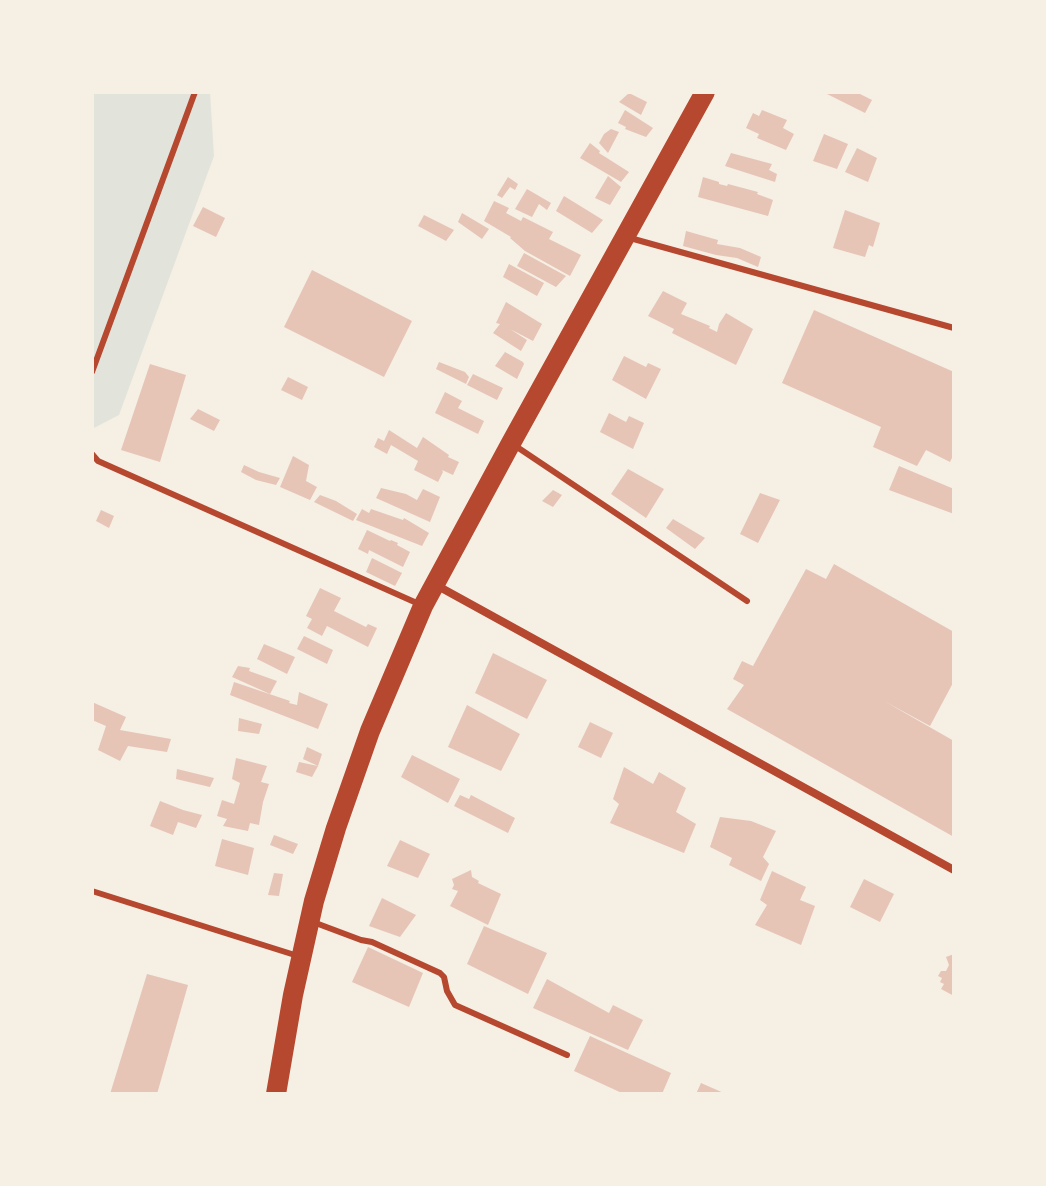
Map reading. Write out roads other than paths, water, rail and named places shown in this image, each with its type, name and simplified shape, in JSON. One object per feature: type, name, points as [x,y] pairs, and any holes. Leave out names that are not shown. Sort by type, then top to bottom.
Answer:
[{"type":"main road","points":[[276,1094],[301,957],[336,828],[370,731],[423,606],[705,92]]},
{"type":"street","points":[[434,585],[954,870]]},
{"type":"lane","points":[[92,372],[195,92]]},
{"type":"lane","points":[[627,237],[954,328]]},
{"type":"lane","points":[[511,443],[747,601]]},
{"type":"lane","points":[[92,454],[98,461],[423,606]]},
{"type":"lane","points":[[92,891],[301,957]]},
{"type":"lane","points":[[310,920],[372,942],[440,973],[455,1005],[567,1055]]}]
